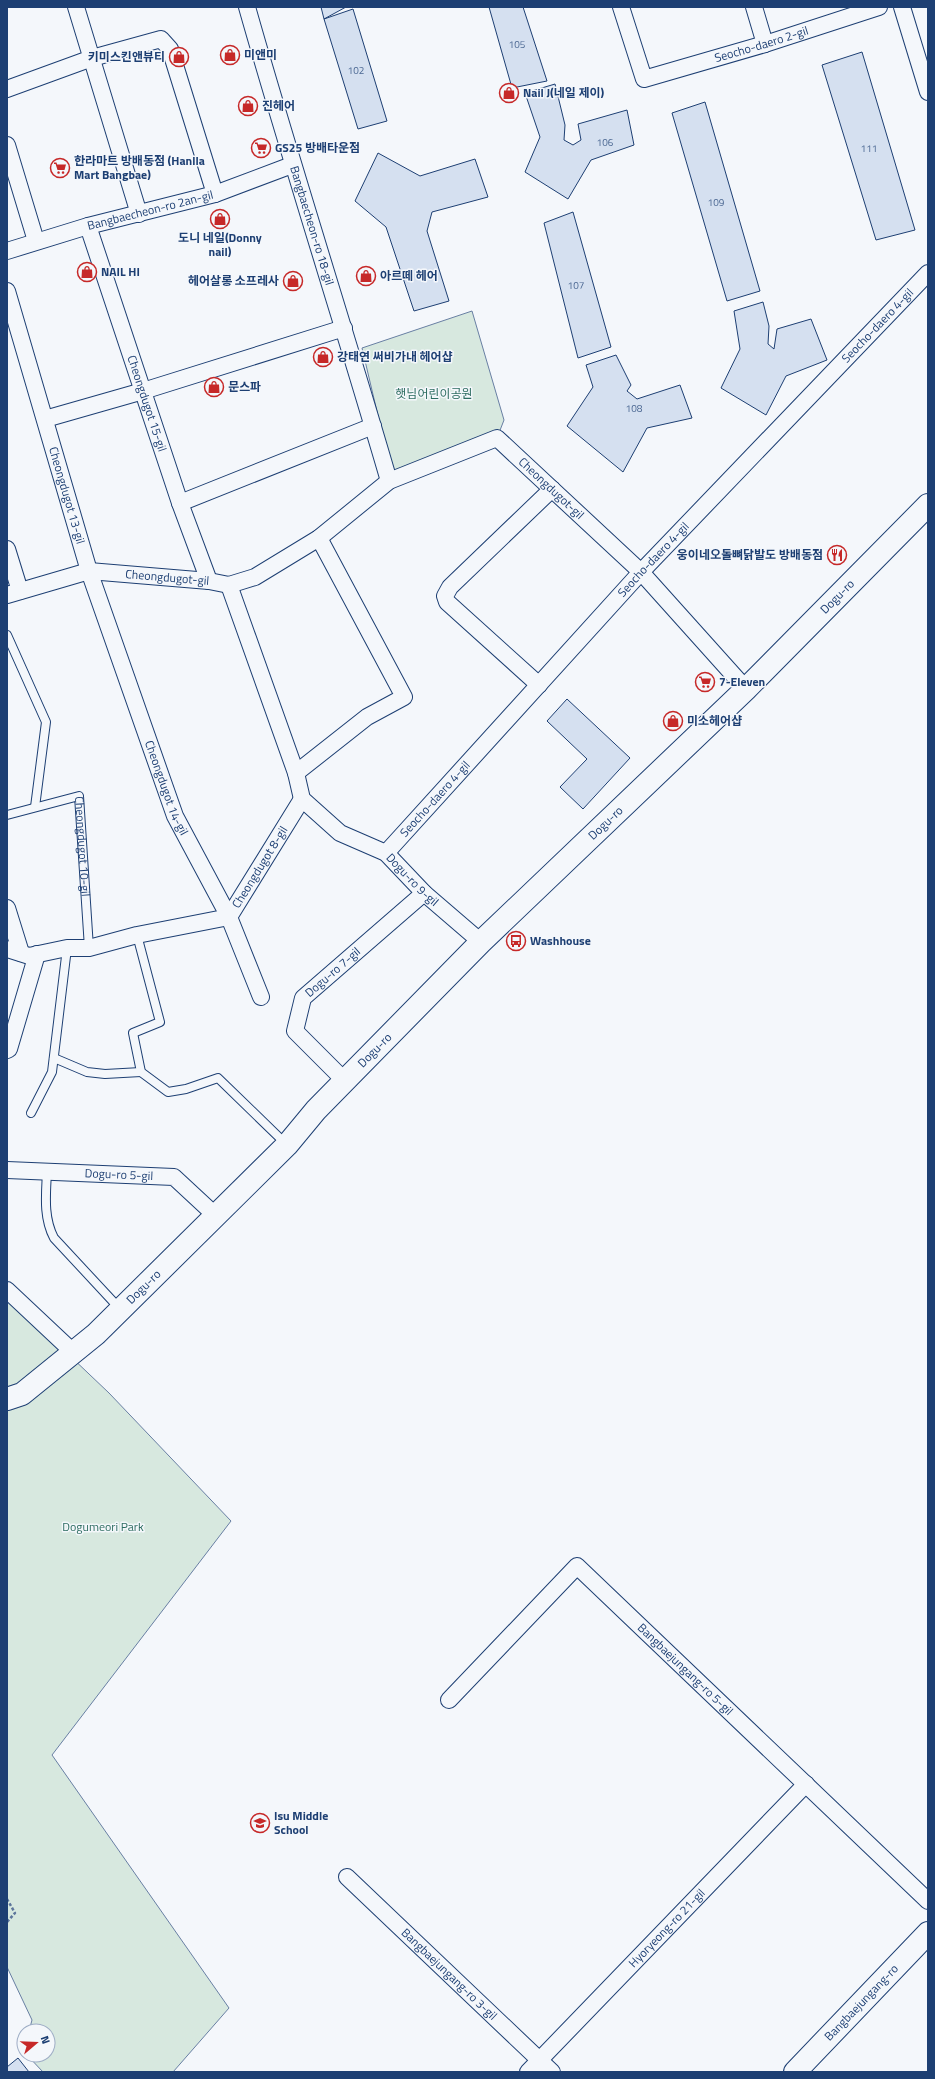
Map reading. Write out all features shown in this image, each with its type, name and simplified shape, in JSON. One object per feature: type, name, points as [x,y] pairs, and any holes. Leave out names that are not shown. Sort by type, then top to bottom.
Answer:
[{"type":"street","points":[[76,7],[139,214]]},
{"type":"street","name":"Bangbaecheon-ro 18-gil","points":[[247,7],[292,165],[344,328],[389,481]]},
{"type":"street","name":"Seocho-daero 2-gil","points":[[621,7],[644,80],[765,44],[879,7]]},
{"type":"street","points":[[754,7],[765,44]]},
{"type":"street","points":[[902,7],[928,92]]},
{"type":"street","points":[[7,89],[92,58],[161,39],[170,49],[215,194]]},
{"type":"street","points":[[7,144],[36,241]]},
{"type":"street","name":"Bangbaecheon-ro 2an-gil","points":[[7,251],[88,226],[215,194],[292,165]]},
{"type":"street","name":"Cheongdugot 15-gil","points":[[88,226],[180,503],[209,580]]},
{"type":"street","name":"Seocho-daero 4-gil","points":[[386,853],[641,572],[928,273]]},
{"type":"street","name":"Cheongdugot 13-gil","points":[[7,292],[90,571]]},
{"type":"street","points":[[45,419],[143,391],[344,328]]},
{"type":"street","points":[[180,503],[373,426]]},
{"type":"street","name":"Cheongdugot-gil","points":[[13,593],[90,571],[209,580],[229,585],[255,577],[319,538],[389,481],[497,438],[641,572],[746,689]]},
{"type":"street","points":[[539,685],[447,602],[445,596],[450,587],[552,489]]},
{"type":"street","name":"Dogu-ro","points":[[7,1399],[22,1394],[96,1334],[121,1310],[287,1145],[316,1110],[481,942],[746,689],[928,505]]},
{"type":"street","points":[[296,773],[367,717],[404,697],[319,538]]},
{"type":"street","points":[[7,549],[13,593]]},
{"type":"street","name":"Cheongdugot 14-gil","points":[[90,571],[175,816],[229,917],[261,997]]},
{"type":"street","points":[[229,585],[296,773],[302,799]]},
{"type":"street","name":"Cheongdugot 8-gil","points":[[14,951],[29,956],[67,948],[89,948],[137,935],[229,917],[302,799]]},
{"type":"street","name":"Dogu-ro 9-gil","points":[[302,799],[340,833],[386,853],[424,893],[481,942]]},
{"type":"street","name":"Dogu-ro 7-gil","points":[[344,1081],[295,1031],[303,998],[424,893]]},
{"type":"street","points":[[7,908],[14,951]]},
{"type":"street","points":[[7,1050],[9,1050],[37,954]]},
{"type":"street","name":"Dogu-ro 5-gil","points":[[7,1170],[174,1177],[216,1216]]},
{"type":"street","points":[[7,1290],[73,1352]]},
{"type":"street","name":"Bangbaejungang-ro 5-gil","points":[[449,1700],[577,1566],[928,1901]]},
{"type":"street","name":"Hyoryeong-ro 21-gil","points":[[528,2072],[806,1784]]},
{"type":"street","name":"Bangbaejungang-ro 3-gil","points":[[347,1877],[552,2072]]},
{"type":"street","name":"Bangbaejungang-ro","points":[[795,2072],[928,1932]]},
{"type":"lane","points":[[7,636],[46,722],[35,807]]},
{"type":"lane","name":"Cheongdugot 10-gil","points":[[7,815],[79,796],[89,948]]},
{"type":"lane","points":[[137,935],[160,1022],[133,1033],[142,1072],[168,1092],[186,1089],[218,1078],[287,1145]]},
{"type":"lane","points":[[31,1113],[52,1072],[67,948]]},
{"type":"lane","points":[[54,1058],[87,1072],[105,1074],[142,1072]]},
{"type":"lane","points":[[47,1171],[46,1210],[50,1230],[54,1238],[121,1310]]},
{"type":"path","points":[[7,1899],[15,1913],[7,1922]]},
{"type":"green space","name":"햇님어린이공원","points":[[472,311],[504,420],[497,438],[392,475],[362,348]]},
{"type":"green space","name":"Dogumeori Park","points":[[7,1296],[109,1393],[231,1521],[52,1755],[229,2008],[173,2072],[43,2072],[35,2063],[56,2063],[56,2023],[31,2023],[32,2020],[7,1967]]},
{"type":"building","points":[[321,7],[346,7],[324,19]]},
{"type":"building","points":[[489,7],[523,7],[547,81],[512,88]]},
{"type":"building","points":[[353,9],[387,121],[358,129],[324,19]]},
{"type":"building","points":[[862,52],[915,230],[876,240],[822,65]]},
{"type":"building","points":[[555,84],[565,125],[564,140],[573,145],[581,140],[578,124],[627,110],[634,145],[591,160],[568,199],[525,172],[540,137],[525,93]]},
{"type":"building","points":[[705,102],[760,291],[727,301],[672,113]]},
{"type":"building","points":[[378,153],[420,176],[475,159],[488,197],[432,212],[427,231],[449,301],[414,311],[386,227],[355,201]]},
{"type":"building","points":[[573,212],[611,347],[578,358],[544,223]]},
{"type":"building","points":[[763,302],[769,326],[768,344],[774,349],[777,329],[811,319],[827,360],[786,376],[766,415],[721,388],[740,349],[734,311]]},
{"type":"building","points":[[616,355],[631,385],[627,391],[637,399],[680,385],[692,418],[647,428],[623,472],[567,426],[593,387],[586,365]]},
{"type":"building","points":[[567,699],[630,758],[583,809],[560,787],[587,759],[547,721]]},
{"type":"building","points":[[16,2060],[16,2063],[22,2063],[29,2072],[7,2072],[7,2067]]},
{"type":"place","name":"미앤미","points":[[230,55]]},
{"type":"place","name":"키미스킨앤뷰티","points":[[179,57]]},
{"type":"place","name":"Nail J(네일 제이)","points":[[509,93]]},
{"type":"place","name":"진헤어","points":[[248,106]]},
{"type":"place","name":"GS25 방배타운점","points":[[261,148]]},
{"type":"place","name":"한라마트 방배동점 (Hanlla Mart Bangbae)","points":[[60,168]]},
{"type":"place","name":"도니 네일(Donny nail)","points":[[220,219]]},
{"type":"place","name":"NAIL HI","points":[[87,272]]},
{"type":"place","name":"아르떼 헤어","points":[[366,276]]},
{"type":"place","name":"헤어살롱 소프레사","points":[[293,281]]},
{"type":"place","name":"강태연 써비가내 헤어샵","points":[[323,357]]},
{"type":"place","name":"문스파","points":[[214,387]]},
{"type":"place","name":"웅이네오돌뼈닭발도 방배동점","points":[[837,555]]},
{"type":"place","name":"7-Eleven","points":[[705,682]]},
{"type":"place","name":"미소헤어샵","points":[[673,721]]},
{"type":"place","name":"Washhouse","points":[[516,941]]},
{"type":"place","name":"Isu Middle School","points":[[260,1823]]}]
